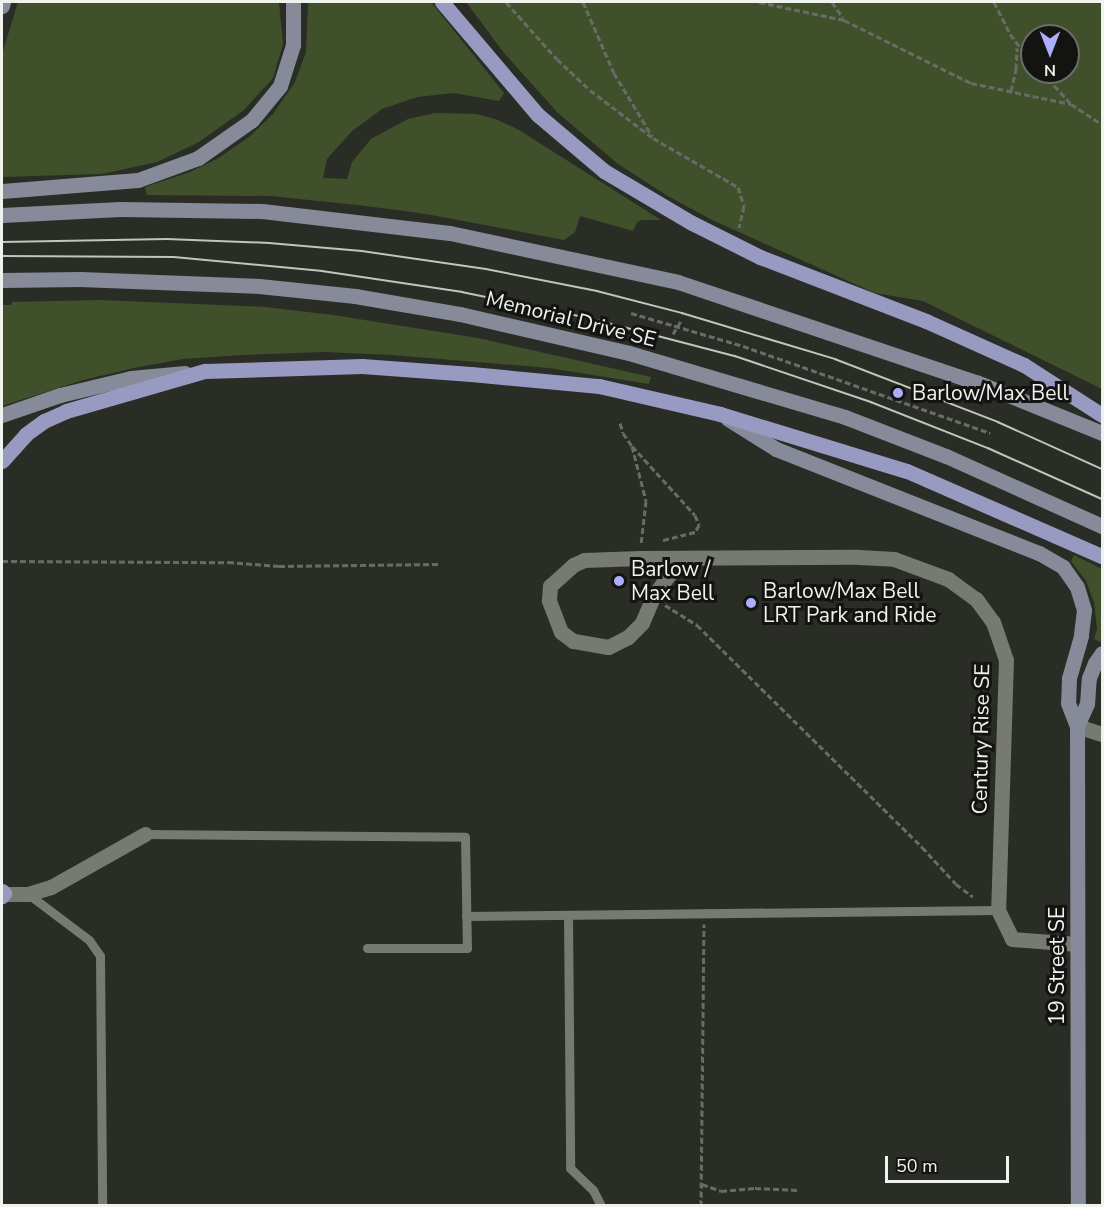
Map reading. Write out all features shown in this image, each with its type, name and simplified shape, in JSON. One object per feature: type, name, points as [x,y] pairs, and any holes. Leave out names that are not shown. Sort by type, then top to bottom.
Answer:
[{"type":"main road","points":[[2,6],[3,2]]},
{"type":"main road","points":[[6,191],[138,180],[198,158],[252,120],[280,86],[293,45],[292,2]]},
{"type":"main road","points":[[442,2],[538,115],[604,171],[692,223],[760,257],[926,321],[1024,365],[1102,416]]},
{"type":"main road","points":[[6,214],[120,209],[262,211],[450,233],[678,282],[965,378],[1102,433]]},
{"type":"main road","name":"Memorial Drive SE","points":[[3,280],[80,279],[259,286],[355,296],[460,314],[629,353],[845,417],[946,456],[1102,526]]},
{"type":"main road","points":[[2,415],[60,396],[131,378],[205,370],[362,366],[599,386],[720,414],[907,471],[1102,556]]},
{"type":"main road","points":[[2,460],[26,434],[44,421],[66,411],[205,370]]},
{"type":"main road","points":[[720,414],[776,449],[1039,553],[1063,567],[1077,587],[1084,610],[1081,636],[1069,678],[1068,703],[1077,726]]},
{"type":"main road","points":[[1077,726],[1086,704],[1089,678],[1102,653]]},
{"type":"main road","name":"19 Street SE","points":[[1077,726],[1078,1206]]},
{"type":"street","name":"Century Rise SE","points":[[685,559],[653,597],[642,623],[628,637],[608,647],[573,641],[561,632],[549,600],[550,586],[560,575],[584,560],[685,559],[894,559],[948,579],[976,599],[993,622],[1006,660],[998,910],[1012,939],[1077,944]]},
{"type":"street","points":[[1077,726],[1102,734]]},
{"type":"street","points":[[2,893],[28,894],[51,887],[145,834]]},
{"type":"lane","points":[[145,834],[465,837],[466,948],[367,948]]},
{"type":"lane","points":[[28,894],[89,940],[100,956],[102,1206]]},
{"type":"lane","points":[[466,916],[998,910]]},
{"type":"lane","points":[[568,915],[570,1168],[593,1190],[601,1206]]},
{"type":"path","points":[[506,2],[557,59],[590,90],[653,138],[738,187],[744,206],[739,227]]},
{"type":"path","points":[[583,2],[615,73],[653,138]]},
{"type":"path","points":[[759,2],[844,20],[951,75],[986,87],[1071,104]]},
{"type":"path","points":[[832,2],[844,20]]},
{"type":"path","points":[[994,2],[1020,49]]},
{"type":"path","points":[[1011,91],[1016,69],[1016,45]]},
{"type":"path","points":[[1053,84],[1071,104],[1102,124]]},
{"type":"path","points":[[631,313],[678,326],[990,433]]},
{"type":"path","points":[[673,334],[682,319]]},
{"type":"path","points":[[620,423],[622,433],[695,516],[699,525],[695,532],[641,545],[646,501],[633,446]]},
{"type":"path","points":[[2,561],[228,562],[279,566],[440,564]]},
{"type":"path","points":[[653,597],[697,625],[922,847],[956,884],[998,910]]},
{"type":"path","points":[[702,1206],[704,914]]},
{"type":"path","points":[[702,1184],[721,1191],[755,1188],[798,1190]]},
{"type":"green space","points":[[18,2],[279,2],[283,44],[273,78],[244,110],[199,142],[157,162],[102,174],[2,177],[2,54]]},
{"type":"green space","points":[[308,2],[431,2],[504,93],[499,101],[454,93],[417,97],[382,109],[352,131],[327,159],[323,178],[347,179],[352,162],[371,139],[408,119],[435,113],[477,114],[498,120],[519,130],[661,220],[642,220],[637,222],[633,231],[580,216],[575,232],[564,240],[426,214],[366,206],[271,196],[147,195],[145,187],[190,172],[217,159],[249,137],[273,114],[295,82],[306,52]]},
{"type":"green space","points":[[466,2],[1102,2],[1102,389],[923,301],[875,293],[712,220],[666,195],[618,164],[558,113],[504,53]]},
{"type":"green space","points":[[99,300],[265,307],[333,315],[478,338],[651,377],[649,384],[549,368],[392,355],[324,352],[242,355],[183,359],[134,368],[83,380],[2,406],[2,305],[11,305],[12,302]]},
{"type":"green space","points":[[1074,555],[1102,569],[1102,639],[1100,642],[1094,639],[1097,629],[1094,602],[1086,581],[1071,561]]},
{"type":"tram line","points":[[2,242],[167,239],[269,243],[362,251],[486,269],[597,291],[682,313],[835,359],[998,422],[1102,469]]},
{"type":"tram line","points":[[2,256],[174,257],[322,271],[462,292],[589,318],[735,356],[871,402],[988,448],[1102,499]]},
{"type":"place","name":"Barlow/Max Bell","points":[[898,393]]},
{"type":"place","name":"Barlow / Max Bell","points":[[619,581]]},
{"type":"place","name":"Barlow/Max Bell LRT Park and Ride","points":[[751,603]]}]
